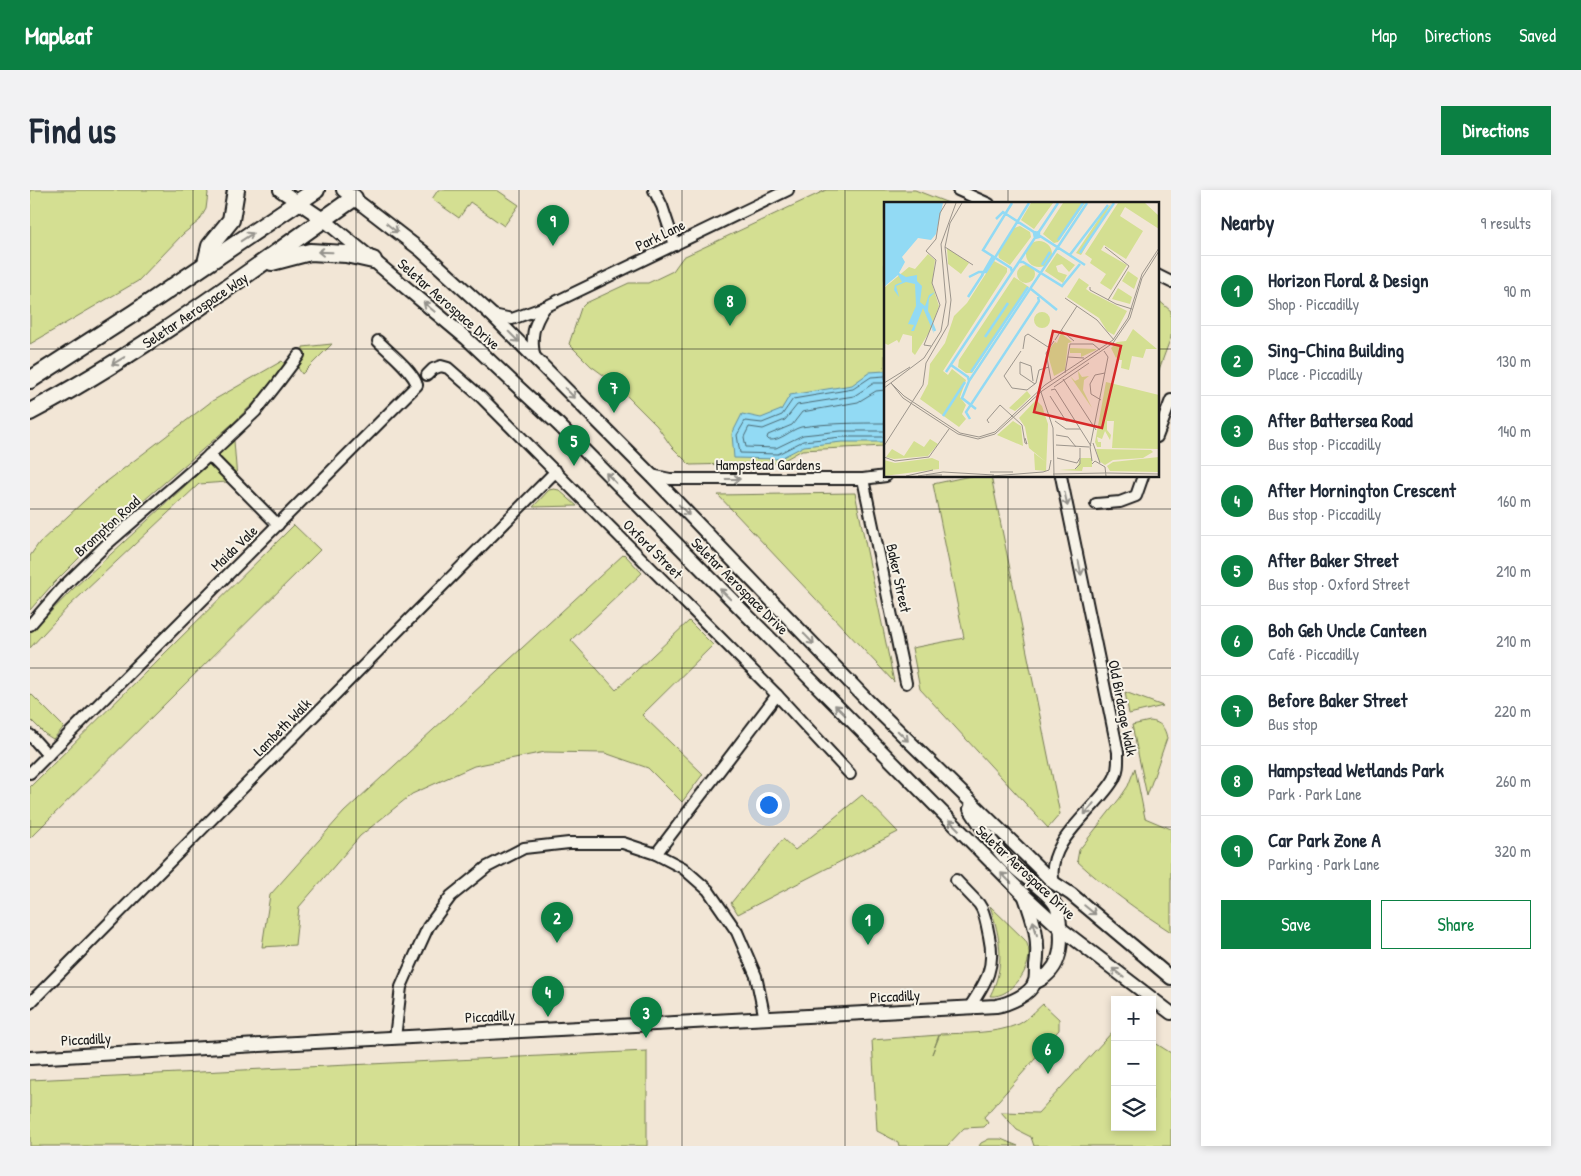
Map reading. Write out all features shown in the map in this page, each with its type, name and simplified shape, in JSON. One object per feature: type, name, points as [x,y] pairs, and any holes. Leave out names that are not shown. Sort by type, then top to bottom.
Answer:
[{"type":"main road","points":[[206,264],[210,246],[231,220],[236,190]]},
{"type":"main road","points":[[30,380],[316,190]]},
{"type":"main road","name":"Seletar Aerospace Way","points":[[30,412],[141,347],[260,266],[323,219],[349,194]]},
{"type":"main road","points":[[260,266],[310,252],[329,252],[373,260]]},
{"type":"street","name":"Seletar Aerospace Drive","points":[[280,190],[323,219],[466,338],[558,424],[1024,895],[1060,928],[1171,1013]]},
{"type":"street","points":[[654,190],[662,206],[675,245]]},
{"type":"street","name":"Park Lane","points":[[492,315],[512,319],[545,307],[788,190]]},
{"type":"street","points":[[958,190],[985,202]]},
{"type":"street","name":"Seletar Aerospace Drive","points":[[349,194],[422,251],[492,315],[650,474],[868,701],[1054,883],[1071,894],[1171,978]]},
{"type":"street","points":[[1158,276],[1171,282]]},
{"type":"street","points":[[535,359],[533,350],[534,324],[545,307]]},
{"type":"street","name":"Maida Vale","points":[[30,773],[416,385],[410,373],[378,342]]},
{"type":"street","name":"Brompton Road","points":[[30,625],[62,588],[106,545],[209,455],[256,411],[299,355]]},
{"type":"street","name":"Oxford Street","points":[[427,375],[433,369],[441,366],[448,368],[480,396],[777,695],[850,774]]},
{"type":"street","points":[[1158,434],[1171,400]]},
{"type":"street","points":[[209,455],[278,525]]},
{"type":"street","name":"Lambeth Walk","points":[[30,1004],[556,471]]},
{"type":"street","name":"Hampstead Gardens","points":[[650,474],[670,480],[863,479],[884,476]]},
{"type":"street","name":"Old Birdcage Walk","points":[[1054,883],[1052,867],[1064,840],[1114,778],[1119,766],[1118,752],[1062,478]]},
{"type":"street","points":[[1096,504],[1120,502],[1136,496],[1142,478]]},
{"type":"street","name":"Baker Street","points":[[863,479],[906,683]]},
{"type":"street","points":[[656,854],[777,695]]},
{"type":"street","points":[[30,735],[48,755]]},
{"type":"street","name":"Piccadilly","points":[[30,1058],[968,1008],[1007,1004],[1016,1000],[1031,988],[1034,982],[1047,975],[1059,958],[1061,951],[1058,910],[1054,902],[1000,852],[959,792]]},
{"type":"street","points":[[395,1038],[402,987],[428,927],[452,896],[487,867],[524,848],[569,842],[623,843],[656,854],[683,868],[708,890],[737,932],[756,976],[765,1019]]},
{"type":"street","points":[[956,880],[982,909],[992,948],[992,959],[988,977],[968,1008]]},
{"type":"street","points":[[1024,895],[1038,938],[1034,982]]},
{"type":"green space","points":[[30,190],[207,190],[208,193],[206,209],[199,221],[183,234],[138,281],[30,344]]},
{"type":"green space","points":[[438,190],[497,190],[519,205],[504,226],[470,202],[459,218],[432,199]]},
{"type":"green space","points":[[826,190],[915,190],[946,202],[884,202],[884,446],[802,450],[779,463],[690,465],[671,446],[657,426],[613,382],[591,366],[569,344],[581,308],[586,303],[629,283],[648,283],[673,271],[683,257]]},
{"type":"green space","points":[[1158,300],[1171,311],[1171,337],[1158,372]]},
{"type":"green space","points":[[332,344],[302,374],[298,368],[302,362],[303,347]]},
{"type":"green space","points":[[282,361],[286,366],[262,395],[232,424],[89,548],[30,610],[30,556],[39,543],[97,489],[212,401]]},
{"type":"green space","points":[[234,441],[237,479],[217,456]]},
{"type":"green space","points":[[210,463],[227,482],[199,484],[68,607],[30,648],[30,633],[74,588]]},
{"type":"green space","points":[[961,478],[991,478],[1060,814],[1048,828],[920,689],[912,648],[964,638],[933,484]]},
{"type":"green space","points":[[549,490],[559,490],[577,506],[533,507]]},
{"type":"green space","points":[[855,493],[894,682],[718,495]]},
{"type":"green space","points":[[294,525],[320,550],[30,838],[30,787]]},
{"type":"green space","points":[[624,554],[642,573],[571,640],[616,690],[689,621],[713,645],[642,715],[703,774],[682,802],[648,768],[605,753],[545,752],[474,766],[412,794],[360,836],[299,907],[295,945],[262,947],[270,895],[344,812]]},
{"type":"green space","points":[[1125,692],[1163,706],[1129,714]]},
{"type":"green space","points":[[30,693],[64,727],[53,739],[30,719]]},
{"type":"green space","points":[[1150,721],[1162,726],[1167,738],[1147,796],[1132,725]]},
{"type":"green space","points":[[1135,768],[1145,818],[1171,829],[1171,932],[1122,898],[1077,861],[1079,850],[1120,798],[1128,786]]},
{"type":"green space","points":[[862,795],[898,832],[738,914],[731,903],[783,839],[795,850]]},
{"type":"green space","points":[[990,906],[1025,940],[1029,958],[1021,977],[1015,985],[999,995],[990,996],[998,974],[1000,951]]},
{"type":"green space","points":[[1043,1004],[1059,1019],[1059,1030],[984,1117],[988,1123],[984,1127],[964,1128],[947,1146],[899,1146],[898,1142],[877,1131],[872,1040],[939,1035],[932,1054],[940,1034],[1000,1030],[1019,1024]]},
{"type":"green space","points":[[1111,1033],[1111,1131],[1156,1131],[1156,1044],[1171,1053],[1171,1146],[1034,1146],[1031,1137],[1017,1130],[1001,1112],[1038,1113]]},
{"type":"green space","points":[[647,1051],[647,1146],[30,1146],[30,1080]]},
{"type":"green space","points":[[989,1139],[1001,1139],[1018,1146],[979,1146]]},
{"type":"water","points":[[884,371],[884,442],[842,442],[804,446],[779,459],[734,458],[732,434],[742,414],[761,418],[781,410],[790,395],[852,385],[870,372]]},
{"type":"place","name":"Car Park Zone A","points":[[553,246]]},
{"type":"place","name":"Hampstead Wetlands Park","points":[[730,326]]},
{"type":"place","name":"Before Baker Street","points":[[614,413]]},
{"type":"place","name":"After Baker Street","points":[[574,466]]},
{"type":"place","name":"Sing-China Building","points":[[557,943]]},
{"type":"place","name":"Horizon Floral & Design","points":[[868,945]]},
{"type":"place","name":"After Mornington Crescent","points":[[548,1017]]},
{"type":"place","name":"After Battersea Road","points":[[646,1038]]},
{"type":"place","name":"Boh Geh Uncle Canteen","points":[[1048,1074]]}]
